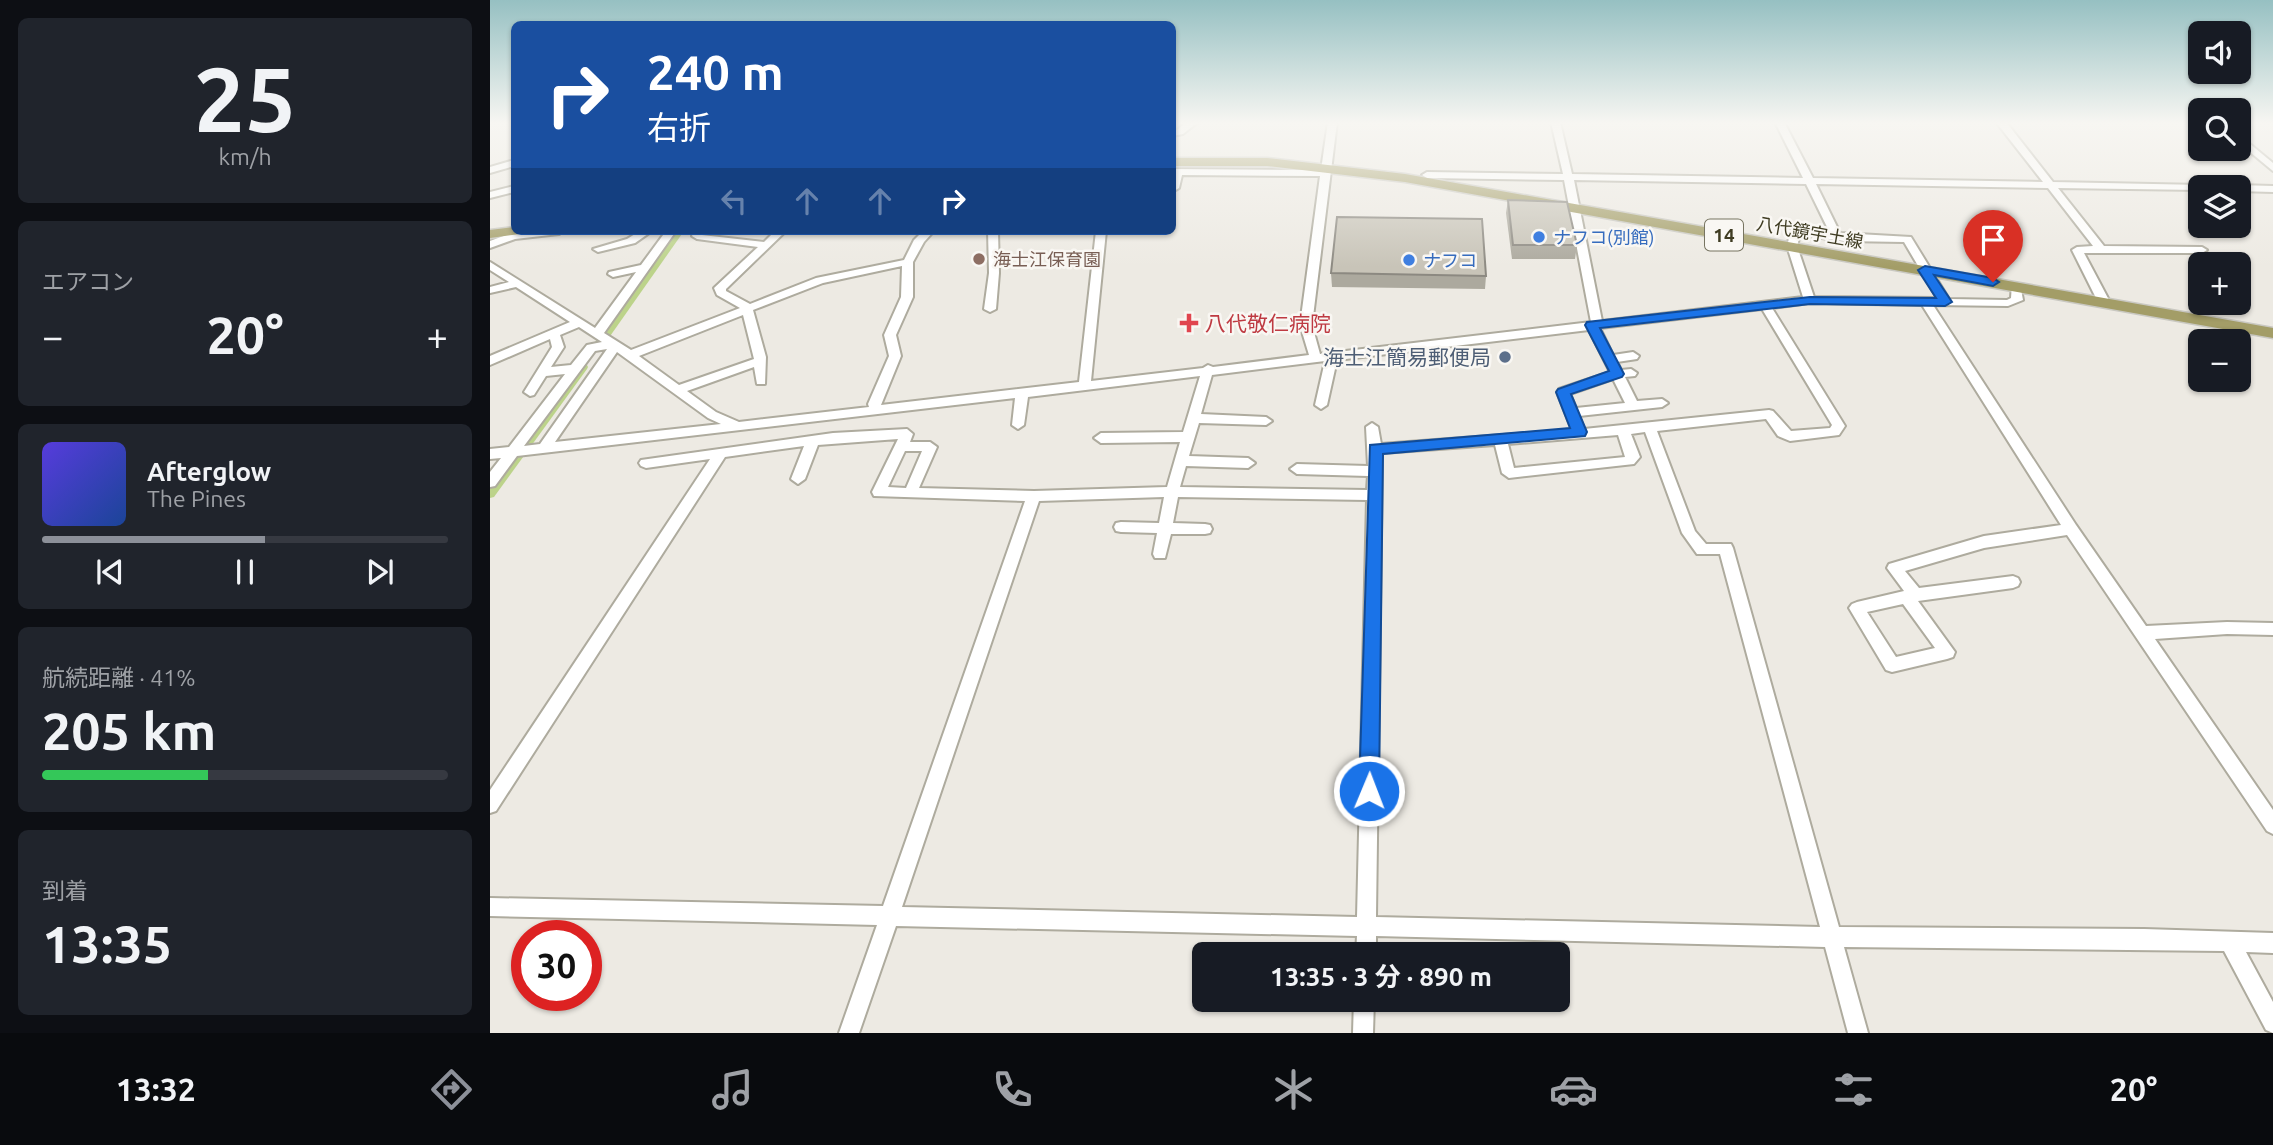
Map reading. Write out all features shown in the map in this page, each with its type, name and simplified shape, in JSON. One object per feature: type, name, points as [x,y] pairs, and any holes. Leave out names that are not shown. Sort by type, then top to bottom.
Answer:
[{"type":"main road","name":"八代鏡宇土線","points":[[1328,170],[1451,181],[1576,210],[2273,333]]},
{"type":"main road","points":[[490,233],[511,232]]},
{"type":"street","points":[[1315,357],[1306,325],[1326,170]]},
{"type":"street","points":[[1565,170],[1576,210],[1594,325],[1611,359],[1624,374],[1633,406]]},
{"type":"street","points":[[1804,170],[1836,235]]},
{"type":"street","points":[[2041,170],[2101,249]]},
{"type":"street","points":[[1427,175],[1451,181],[1566,177],[2188,187]]},
{"type":"street","points":[[2251,188],[2273,189]]},
{"type":"street","points":[[490,195],[511,190]]},
{"type":"street","points":[[1810,300],[1792,246],[1796,231],[1844,238],[1907,239],[1945,302]]},
{"type":"street","points":[[490,245],[515,235]]},
{"type":"street","points":[[598,249],[631,241],[641,235]]},
{"type":"street","points":[[490,482],[518,450],[668,235]]},
{"type":"street","points":[[761,381],[760,361],[747,307],[721,293],[720,288],[777,235]]},
{"type":"street","points":[[878,410],[874,404],[895,356],[890,335],[907,297],[910,258],[925,235]]},
{"type":"street","points":[[990,309],[994,272],[993,235]]},
{"type":"street","points":[[1085,384],[1101,235]]},
{"type":"street","points":[[697,236],[766,245]]},
{"type":"street","points":[[898,249],[898,255],[910,258]]},
{"type":"street","points":[[2104,302],[2077,250],[2202,250]]},
{"type":"street","points":[[630,355],[747,307],[836,275],[910,258]]},
{"type":"street","points":[[490,265],[578,323],[595,339],[612,344],[630,355],[712,415],[737,426]]},
{"type":"street","points":[[613,274],[645,267]]},
{"type":"street","points":[[490,290],[517,283]]},
{"type":"street","points":[[490,454],[1810,300],[2008,303],[2017,300],[2016,286]]},
{"type":"street","points":[[1925,301],[2071,529],[2273,825]]},
{"type":"street","points":[[1375,449],[1579,432],[1650,429],[1769,414],[1783,433],[1790,436],[1828,434],[1839,426],[1765,305]]},
{"type":"street","points":[[492,363],[578,323]]},
{"type":"street","points":[[530,392],[558,347],[557,339],[551,334]]},
{"type":"street","points":[[541,448],[612,344]]},
{"type":"street","points":[[1321,405],[1332,355]]},
{"type":"street","points":[[1611,359],[1633,356]]},
{"type":"street","points":[[677,390],[760,361]]},
{"type":"street","points":[[543,372],[576,369]]},
{"type":"street","points":[[1160,554],[1172,492],[1208,369]]},
{"type":"street","points":[[1579,432],[1563,392],[1624,374]]},
{"type":"street","points":[[1018,425],[1022,393]]},
{"type":"street","points":[[1571,413],[1662,403]]},
{"type":"street","points":[[1194,418],[1266,421]]},
{"type":"street","points":[[1366,942],[1375,449],[1372,427]]},
{"type":"street","points":[[1650,429],[1689,533],[1702,550],[1726,548],[1858,1033]]},
{"type":"street","points":[[1500,440],[1509,473],[1629,461],[1633,457],[1623,430]]},
{"type":"street","points":[[659,436],[646,463],[813,441],[907,434],[879,492],[1034,496],[1172,492],[1373,495]]},
{"type":"street","points":[[1101,438],[1187,438]]},
{"type":"street","points":[[799,479],[813,441]]},
{"type":"street","points":[[901,446],[934,445],[910,493]]},
{"type":"street","points":[[490,805],[721,453]]},
{"type":"street","points":[[1181,461],[1248,463]]},
{"type":"street","points":[[1297,469],[1374,471]]},
{"type":"street","points":[[849,1033],[1034,496]]},
{"type":"street","points":[[1121,527],[1205,529]]},
{"type":"street","points":[[2012,582],[1911,596],[1857,608],[1892,665],[1947,652],[1911,596],[1894,568],[1984,542],[2071,529]]},
{"type":"street","points":[[2141,633],[2227,628],[2273,629]]},
{"type":"street","points":[[490,907],[1830,937],[2273,943]]},
{"type":"street","points":[[2230,942],[2273,1023]]},
{"type":"street","points":[[1363,1033],[1364,1012]]},
{"type":"building","name":"ナフコ(別館)","points":[[1508,200],[1567,202],[1577,245],[1513,245]]},
{"type":"building","name":"ナフコ","points":[[1337,217],[1482,219],[1486,276],[1331,273]]},
{"type":"waterway","points":[[597,347],[676,235]]},
{"type":"waterway","points":[[490,494],[583,367]]},
{"type":"place","name":"ナフコ(別館)","points":[[1539,237]]},
{"type":"place","name":"海士江保育園","points":[[979,259]]},
{"type":"place","name":"ナフコ","points":[[1409,260]]},
{"type":"place","name":"八代敬仁病院","points":[[1189,323]]},
{"type":"place","name":"海士江簡易郵便局","points":[[1505,357]]},
{"type":"route","points":[[1369,791],[1375,449],[1579,432],[1563,392],[1617,374],[1592,325],[1810,300],[1945,302],[1925,270],[1993,282]]}]
